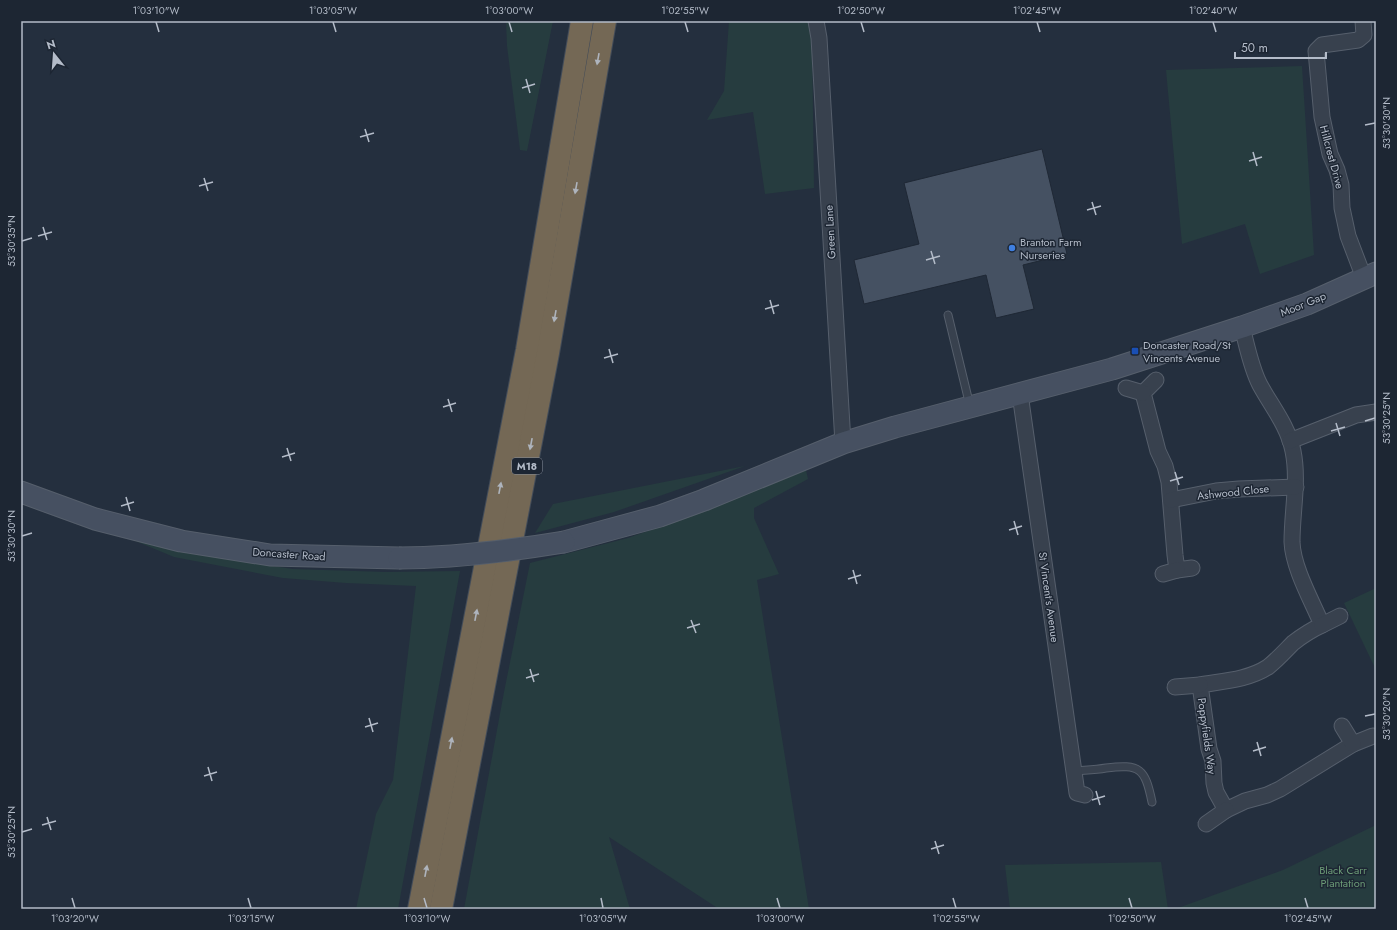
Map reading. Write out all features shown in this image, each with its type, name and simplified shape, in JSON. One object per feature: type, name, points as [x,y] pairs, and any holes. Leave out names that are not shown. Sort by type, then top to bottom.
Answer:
[{"type":"highway","name":"M18","points":[[419,909],[527,350],[582,21]]},
{"type":"highway","name":"M18","points":[[441,909],[548,353],[604,21]]},
{"type":"main road","name":"Moor Gap","points":[[843,443],[970,406],[1112,369],[1242,327],[1307,304],[1370,275]]},
{"type":"main road","name":"Doncaster Road","points":[[21,492],[95,519],[181,540],[270,555],[434,558],[522,549],[564,542],[660,516],[704,500],[843,443]]},
{"type":"street","name":"Green Lane","points":[[816,21],[819,38],[843,443]]},
{"type":"street","name":"Hillcrest Drive","points":[[1363,21],[1364,35],[1358,40],[1322,45],[1316,51],[1322,117],[1330,154],[1337,170],[1341,185],[1342,208],[1348,236],[1370,275]]},
{"type":"street","points":[[1242,327],[1255,373],[1260,385],[1284,426],[1290,441],[1294,462],[1296,487],[1292,542],[1294,554],[1296,565],[1322,625]]},
{"type":"street","points":[[1143,394],[1156,380]]},
{"type":"street","points":[[1126,388],[1143,394]]},
{"type":"street","name":"St Vincent's Avenue","points":[[1020,394],[1077,795]]},
{"type":"street","points":[[1143,394],[1158,451],[1168,474],[1174,555],[1178,570]]},
{"type":"street","points":[[1290,441],[1356,415],[1376,412]]},
{"type":"street","name":"Ashwood Close","points":[[1171,500],[1216,491],[1296,487]]},
{"type":"street","name":"Poppyfields Way","points":[[1226,810],[1216,792],[1214,783],[1213,761],[1209,749],[1200,684],[1253,675],[1270,666],[1294,642],[1308,632],[1340,616]]},
{"type":"street","points":[[1175,687],[1200,684]]},
{"type":"street","points":[[1342,726],[1353,744]]},
{"type":"street","points":[[1206,824],[1226,810],[1245,801],[1267,795],[1280,789],[1353,744],[1373,736]]},
{"type":"lane","points":[[948,315],[970,406]]},
{"type":"lane","points":[[1074,771],[1122,766],[1137,769],[1144,776],[1149,786],[1152,802]]},
{"type":"green space","points":[[506,21],[553,21],[527,151],[520,150],[507,46]]},
{"type":"green space","points":[[729,21],[808,21],[812,38],[814,188],[765,194],[753,112],[707,120],[724,91]]},
{"type":"green space","points":[[1302,66],[1314,255],[1260,274],[1245,224],[1182,244],[1166,70]]},
{"type":"green space","points":[[745,466],[614,512],[535,533],[553,504]]},
{"type":"green space","points":[[805,466],[808,479],[754,508],[754,518],[779,574],[757,580],[809,909],[719,909],[609,837],[630,909],[464,909],[504,692],[530,563],[628,538],[710,509]]},
{"type":"green space","points":[[121,535],[180,552],[293,569],[386,572],[460,571],[398,909],[356,909],[376,814],[393,780],[416,586],[346,583],[283,578],[174,557]]},
{"type":"green space","points":[[1376,588],[1376,670],[1344,603]]},
{"type":"green space","name":"Black Carr Plantation","points":[[1376,825],[1376,909],[1175,909],[1283,870]]},
{"type":"green space","points":[[1161,862],[1168,909],[1010,909],[1005,865]]},
{"type":"building","points":[[1042,149],[1067,254],[1023,265],[1034,309],[996,318],[986,275],[864,304],[854,260],[919,244],[904,183]]},
{"type":"place","name":"Branton Farm Nurseries","points":[[1012,248]]},
{"type":"place","name":"Doncaster Road/St Vincents Avenue","points":[[1135,351]]}]
